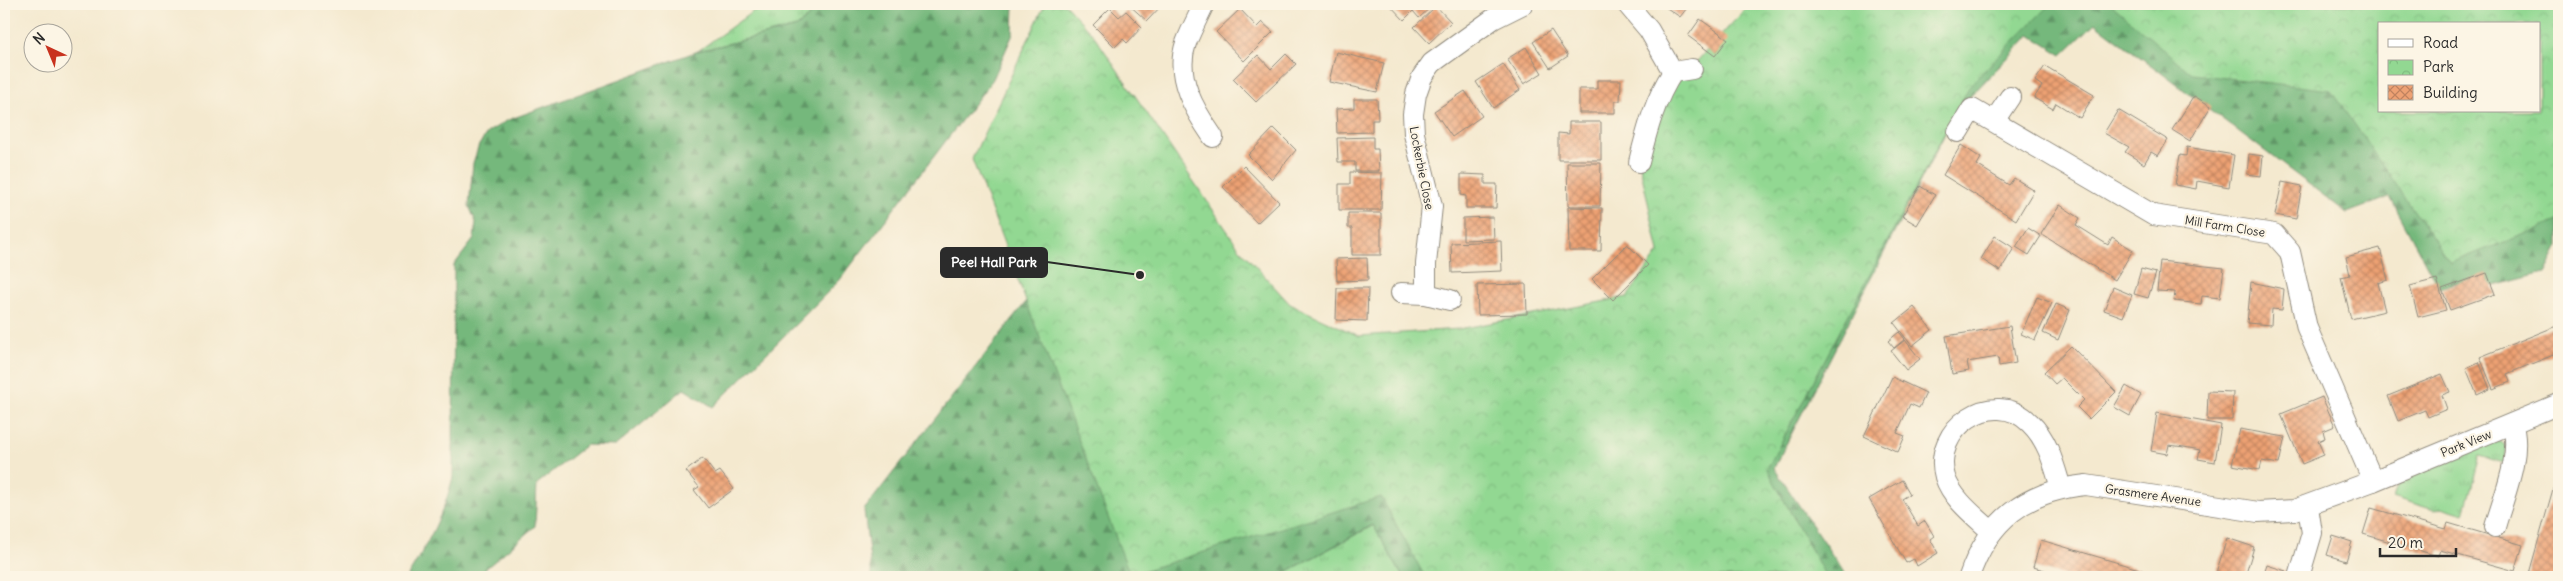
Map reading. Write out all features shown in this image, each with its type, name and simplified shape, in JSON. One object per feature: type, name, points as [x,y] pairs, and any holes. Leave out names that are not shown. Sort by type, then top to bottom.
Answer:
[{"type":"street","points":[[1204,4],[1185,45],[1183,76],[1195,111],[1213,137]]},
{"type":"street","name":"Lockerbie Close","points":[[1426,294],[1426,264],[1432,206],[1414,134],[1413,114],[1416,94],[1422,77],[1432,63],[1488,11],[1523,4]]},
{"type":"street","points":[[1627,4],[1683,71],[1663,87],[1651,117],[1639,162]]},
{"type":"street","points":[[1994,121],[2010,96]]},
{"type":"street","name":"Mill Farm Close","points":[[1958,132],[1972,109],[2153,215],[2274,234],[2290,252],[2307,328],[2373,481]]},
{"type":"street","points":[[1401,293],[1426,294],[1450,300]]},
{"type":"street","name":"Park View","points":[[2373,481],[2559,404]]},
{"type":"street","points":[[1992,532],[1954,493],[1946,480],[1943,466],[1948,438],[1957,426],[1967,418],[1993,409],[2006,409],[2020,414],[2041,436],[2048,449],[2061,488]]},
{"type":"street","points":[[2495,527],[2514,458],[2516,439],[2512,424]]},
{"type":"street","name":"Grasmere Avenue","points":[[1969,577],[1982,547],[2002,520],[2024,503],[2061,488],[2086,486],[2258,512],[2276,513],[2308,507],[2373,481]]},
{"type":"street","points":[[2300,577],[2312,533],[2308,507]]},
{"type":"green space","points":[[763,4],[822,4],[797,27],[698,51]]},
{"type":"green space","points":[[822,4],[1014,4],[1013,34],[993,79],[839,281],[713,407],[684,389],[615,446],[586,445],[537,484],[535,526],[476,577],[407,577],[434,529],[445,504],[453,477],[454,265],[474,239],[476,222],[469,206],[473,163],[479,145],[488,132],[508,120],[698,51],[797,27]]},
{"type":"green space","points":[[1045,4],[1065,4],[1095,37],[1239,248],[1290,304],[1359,336],[1459,329],[1627,297],[1659,252],[1640,166],[1660,101],[1750,4],[2050,4],[1970,85],[1767,469],[1826,577],[1425,577],[1381,497],[1130,575],[972,159]]},
{"type":"green space","points":[[2013,4],[2237,4],[2378,24],[2378,112],[2559,193],[2559,246],[2545,273],[2494,286],[2483,275],[2439,288],[2390,197],[2347,213],[2095,23],[2062,55],[2030,35],[1957,110],[1774,468],[1847,577],[1403,577],[1373,525],[1286,572],[1282,577],[872,577],[864,510],[1057,262],[1240,461],[1628,304]]},
{"type":"green space","points":[[2111,4],[2559,4],[2559,221],[2450,263],[2331,90],[2192,74]]},
{"type":"green space","points":[[2495,441],[2501,442],[2507,447],[2504,463],[2480,456],[2464,514],[2441,507],[2434,510],[2393,497],[2399,480]]},
{"type":"green space","points":[[1374,525],[1403,577],[1282,577],[1286,572]]},
{"type":"building","points":[[1128,4],[1163,4],[1147,21]]},
{"type":"building","points":[[1389,4],[1434,4],[1419,18],[1413,11],[1404,20]]},
{"type":"building","points":[[1661,4],[1690,4],[1680,17]]},
{"type":"building","points":[[1436,6],[1451,22],[1429,43],[1414,27]]},
{"type":"building","points":[[1110,8],[1119,17],[1126,11],[1142,27],[1127,43],[1123,39],[1115,47],[1093,25]]},
{"type":"building","points":[[1240,9],[1257,27],[1262,22],[1273,32],[1244,61],[1216,32]]},
{"type":"building","points":[[1700,19],[1728,39],[1715,56],[1688,36]]},
{"type":"building","points":[[1551,30],[1568,56],[1550,68],[1533,42]]},
{"type":"building","points":[[1526,47],[1542,73],[1524,84],[1507,59]]},
{"type":"building","points":[[1336,52],[1384,63],[1377,92],[1329,82]]},
{"type":"building","points":[[1286,54],[1296,64],[1256,102],[1233,79],[1258,55],[1271,69]]},
{"type":"building","points":[[1503,64],[1520,90],[1493,108],[1476,82]]},
{"type":"building","points":[[2045,66],[2094,95],[2080,118],[2056,103],[2053,109],[2034,98],[2042,86],[2035,81]]},
{"type":"building","points":[[1597,80],[1621,80],[1620,101],[1615,101],[1615,113],[1579,113],[1579,89],[1597,89]]},
{"type":"building","points":[[1465,91],[1482,116],[1452,137],[1434,111]]},
{"type":"building","points":[[2194,96],[2211,106],[2190,141],[2172,130]]},
{"type":"building","points":[[1354,99],[1377,99],[1378,120],[1372,120],[1372,132],[1337,133],[1336,109],[1354,108]]},
{"type":"building","points":[[2118,110],[2168,140],[2158,156],[2151,152],[2144,164],[2125,152],[2129,147],[2104,133]]},
{"type":"building","points":[[1569,122],[1601,122],[1601,160],[1558,160],[1558,133],[1569,134]]},
{"type":"building","points":[[1274,128],[1296,150],[1272,179],[1248,155]]},
{"type":"building","points":[[1373,137],[1373,149],[1378,149],[1379,171],[1355,171],[1355,162],[1338,162],[1337,138]]},
{"type":"building","points":[[1961,145],[1981,158],[1977,165],[2009,185],[2014,178],[2034,190],[2016,220],[1943,175]]},
{"type":"building","points":[[2187,147],[2234,155],[2229,187],[2197,181],[2196,189],[2175,185],[2180,155],[2186,156]]},
{"type":"building","points":[[2249,154],[2263,156],[2261,176],[2247,174]]},
{"type":"building","points":[[1567,163],[1601,163],[1600,206],[1568,206]]},
{"type":"building","points":[[1244,166],[1279,202],[1257,223],[1223,187]]},
{"type":"building","points":[[1350,172],[1382,173],[1381,210],[1339,210],[1339,184],[1350,184]]},
{"type":"building","points":[[1461,174],[1485,175],[1485,184],[1497,184],[1496,208],[1466,208],[1466,196],[1461,195]]},
{"type":"building","points":[[2282,182],[2302,186],[2296,219],[2275,215]]},
{"type":"building","points":[[1920,186],[1935,195],[1917,225],[1902,216]]},
{"type":"building","points":[[2060,205],[2080,218],[2076,225],[2108,245],[2112,237],[2133,250],[2115,280],[2041,234]]},
{"type":"building","points":[[1568,207],[1602,208],[1601,251],[1569,251]]},
{"type":"building","points":[[1348,213],[1381,213],[1381,255],[1352,255],[1352,228],[1348,228]]},
{"type":"building","points":[[1493,217],[1494,239],[1463,240],[1463,218]]},
{"type":"building","points":[[2028,228],[2041,236],[2029,255],[2016,247]]},
{"type":"building","points":[[1995,236],[2014,248],[2000,271],[1981,259]]},
{"type":"building","points":[[1501,241],[1502,271],[1452,273],[1451,243]]},
{"type":"building","points":[[1627,244],[1648,265],[1613,300],[1592,279]]},
{"type":"building","points":[[2380,248],[2388,280],[2378,283],[2385,311],[2351,319],[2341,277],[2350,275],[2346,257]]},
{"type":"building","points":[[1367,258],[1368,280],[1337,281],[1336,259]]},
{"type":"building","points":[[2160,261],[2224,268],[2220,298],[2202,296],[2201,304],[2174,301],[2175,292],[2157,291]]},
{"type":"building","points":[[2141,269],[2156,273],[2148,298],[2134,294]]},
{"type":"building","points":[[2487,273],[2495,294],[2450,310],[2442,289]]},
{"type":"building","points":[[2437,279],[2446,310],[2418,317],[2410,286]]},
{"type":"building","points":[[2251,282],[2284,289],[2282,310],[2272,309],[2271,325],[2247,323]]},
{"type":"building","points":[[1526,284],[1527,314],[1478,315],[1477,285]]},
{"type":"building","points":[[2113,287],[2132,295],[2123,317],[2104,310]]},
{"type":"building","points":[[1337,288],[1368,288],[1367,321],[1336,320]]},
{"type":"building","points":[[2037,297],[2052,303],[2035,340],[2021,334]]},
{"type":"building","points":[[2056,304],[2070,310],[2058,340],[2043,333]]},
{"type":"building","points":[[1914,307],[1932,330],[1912,346],[1894,323]]},
{"type":"building","points":[[2559,325],[2559,362],[2556,354],[2531,364],[2507,374],[2510,382],[2493,389],[2480,357]]},
{"type":"building","points":[[2010,326],[2016,363],[1999,366],[1998,357],[1967,362],[1969,371],[1952,374],[1946,336]]},
{"type":"building","points":[[1899,332],[1905,339],[1894,348],[1888,341]]},
{"type":"building","points":[[1905,340],[1920,359],[1906,370],[1891,351]]},
{"type":"building","points":[[2071,346],[2116,392],[2089,419],[2077,407],[2084,400],[2062,378],[2055,384],[2044,372]]},
{"type":"building","points":[[2479,362],[2490,389],[2477,395],[2466,368]]},
{"type":"building","points":[[2442,374],[2450,392],[2442,395],[2447,409],[2428,417],[2425,410],[2398,421],[2388,396]]},
{"type":"building","points":[[1892,377],[1926,393],[1919,408],[1910,404],[1897,433],[1905,436],[1898,452],[1864,436]]},
{"type":"building","points":[[2126,386],[2141,395],[2130,416],[2114,407]]},
{"type":"building","points":[[2208,391],[2233,392],[2232,420],[2207,420]]},
{"type":"building","points":[[2322,397],[2335,426],[2323,431],[2325,438],[2318,441],[2324,455],[2302,464],[2281,414]]},
{"type":"building","points":[[2157,413],[2221,425],[2215,462],[2198,459],[2200,450],[2184,447],[2169,445],[2167,454],[2151,451]]},
{"type":"building","points":[[2240,429],[2285,437],[2279,464],[2262,461],[2260,470],[2232,465]]},
{"type":"building","points":[[703,458],[715,474],[720,471],[734,489],[708,508],[694,490],[699,487],[686,471]]},
{"type":"building","points":[[2559,468],[2559,570],[2557,577],[2528,577]]},
{"type":"building","points":[[1902,480],[1910,494],[1902,499],[1918,526],[1925,521],[1934,536],[1930,539],[1938,553],[1917,566],[1914,559],[1906,563],[1869,499]]},
{"type":"building","points":[[2371,508],[2446,529],[2448,523],[2523,545],[2515,571],[2440,550],[2438,556],[2363,534]]},
{"type":"building","points":[[2333,536],[2352,542],[2346,561],[2327,555]]},
{"type":"building","points":[[2227,538],[2254,547],[2245,577],[2215,577]]},
{"type":"building","points":[[2041,540],[2166,577],[2069,577],[2033,567]]},
{"type":"building","points":[[2267,565],[2286,571],[2284,577],[2263,577]]},
{"type":"place","name":"Peel Hall Park","points":[[1140,275]]}]
